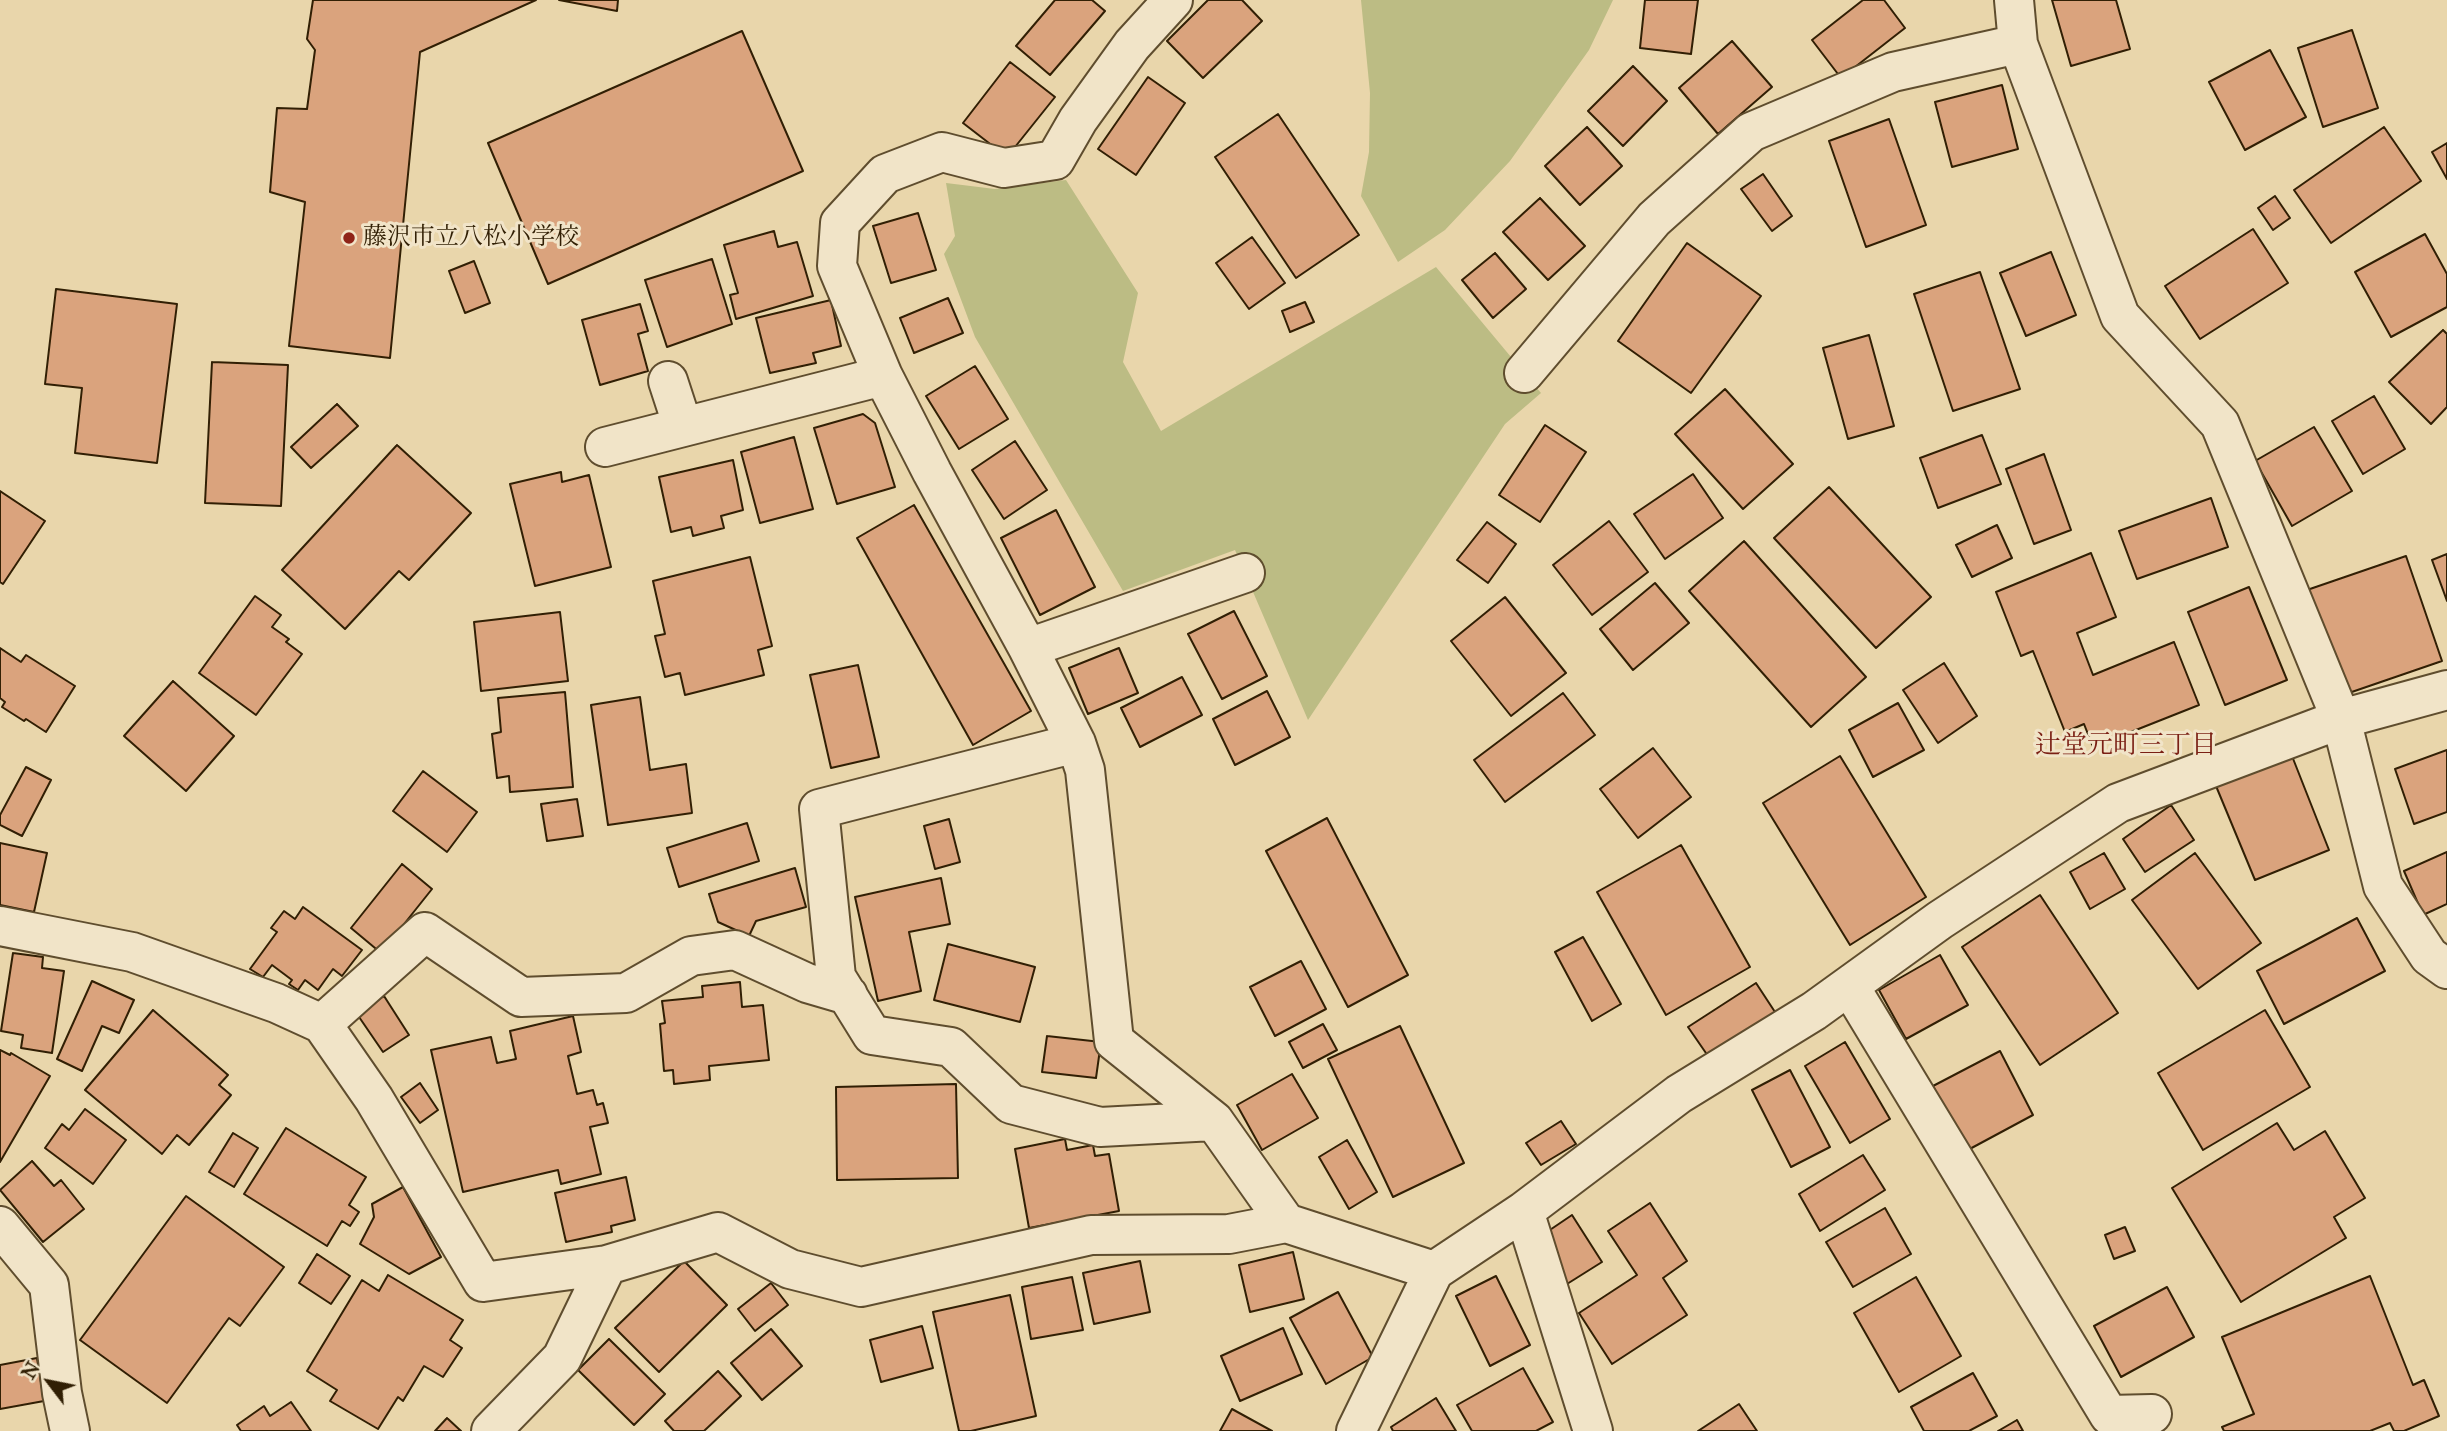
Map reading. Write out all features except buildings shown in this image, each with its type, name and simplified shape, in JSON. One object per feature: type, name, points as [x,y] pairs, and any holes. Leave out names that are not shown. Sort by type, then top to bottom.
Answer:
[{"type":"street","points":[[1173,0],[1132,45],[1078,120],[1055,160],[1003,168],[942,152],[885,174],[840,223],[837,266],[883,376],[1028,649],[1076,743],[1086,770],[1114,1041],[1214,1121],[1286,1223]]},
{"type":"street","points":[[2014,0],[2018,44],[2120,316],[2220,424],[2341,719],[2382,886],[2429,956],[2447,970]]},
{"type":"street","points":[[1524,373],[1654,219],[1751,132],[1893,72],[2018,44]]},
{"type":"street","points":[[605,447],[883,376]]},
{"type":"street","points":[[668,381],[682,427]]},
{"type":"street","points":[[1028,649],[1245,573]]},
{"type":"street","points":[[1356,1431],[1434,1271],[1524,1211],[1679,1094],[1850,987],[1940,920],[2118,803],[2341,719],[2447,690]]},
{"type":"street","points":[[1076,743],[819,809],[836,976],[872,1035],[951,1047],[1011,1104],[1100,1127],[1214,1121]]},
{"type":"street","points":[[0,926],[132,952],[276,1003],[322,1024],[374,1100],[483,1282],[607,1265],[718,1232],[790,1269],[861,1287],[1091,1235],[1229,1234],[1286,1223],[1434,1271]]},
{"type":"street","points":[[322,1024],[425,932],[521,997],[626,993],[691,956],[735,950],[807,983],[848,995]]},
{"type":"street","points":[[1850,987],[2109,1415],[2152,1414]]},
{"type":"street","points":[[1524,1211],[1593,1431]]},
{"type":"street","points":[[0,1226],[50,1285],[62,1393],[70,1431]]},
{"type":"street","points":[[491,1431],[562,1358],[607,1265]]},
{"type":"green space","points":[[1361,0],[1613,0],[1589,50],[1510,161],[1445,230],[1398,262],[1361,196],[1369,152],[1370,93]]},
{"type":"green space","points":[[1066,180],[1138,293],[1123,362],[1161,431],[1436,267],[1541,393],[1505,424],[1308,720],[1235,550],[1123,591],[975,337],[944,254],[955,236],[946,183],[995,189]]},
{"type":"place","name":"藤沢市立八松小学校","points":[[349,238]]},
{"type":"district","name":"辻堂元町三丁目","points":[[2126,747]]}]
